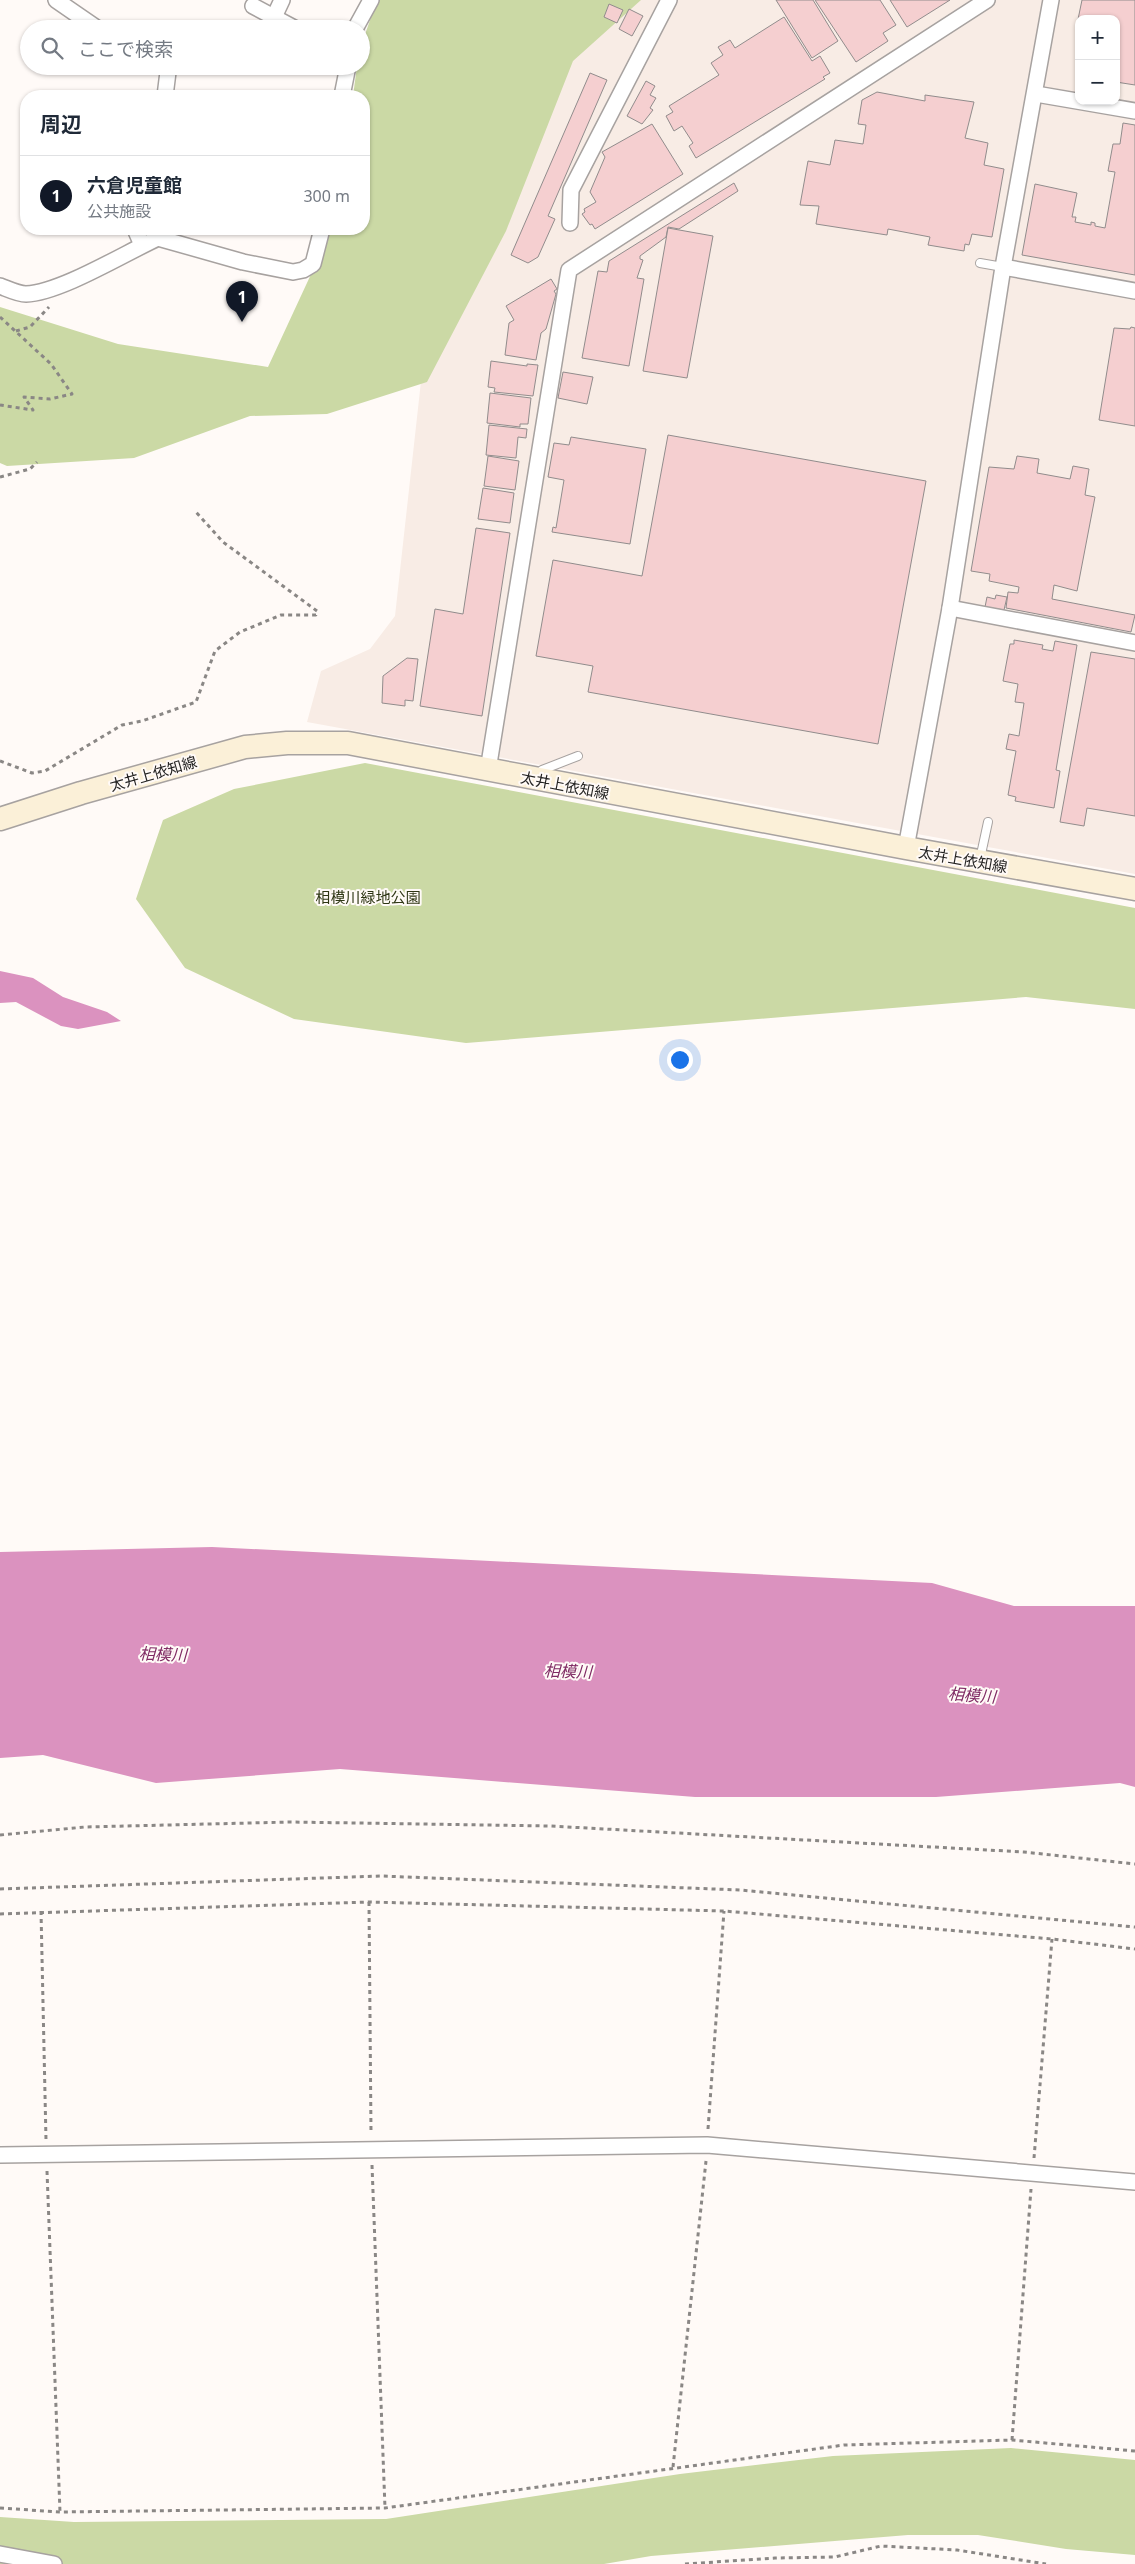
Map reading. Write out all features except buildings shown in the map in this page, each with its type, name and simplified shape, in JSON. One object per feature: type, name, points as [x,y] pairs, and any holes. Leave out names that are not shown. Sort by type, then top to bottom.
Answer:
[{"type":"main road","name":"太井上依知線","points":[[0,819],[81,793],[245,747],[348,742],[980,862],[1135,889]]},
{"type":"street","points":[[56,0],[85,20]]},
{"type":"street","points":[[274,17],[282,0]]},
{"type":"street","points":[[360,20],[371,0]]},
{"type":"street","points":[[570,223],[571,190],[669,0]]},
{"type":"street","points":[[488,770],[568,270],[987,0]]},
{"type":"street","points":[[906,848],[950,608],[1004,267],[1036,94],[1051,0]]},
{"type":"street","points":[[253,6],[280,20]]},
{"type":"street","points":[[166,90],[168,75]]},
{"type":"street","points":[[343,90],[346,75]]},
{"type":"street","points":[[1036,94],[1135,111]]},
{"type":"street","points":[[137,235],[142,246]]},
{"type":"street","points":[[0,286],[23,294],[40,293],[105,266],[158,238],[243,262],[293,272],[304,270],[313,264],[320,235]]},
{"type":"street","points":[[1004,267],[1135,291]]},
{"type":"street","points":[[950,608],[1135,643]]},
{"type":"street","points":[[0,2156],[707,2145],[1135,2182]]},
{"type":"street","points":[[0,2554],[54,2564]]},
{"type":"lane","points":[[980,263],[1004,267]]},
{"type":"lane","points":[[536,779],[542,770],[578,756]]},
{"type":"lane","points":[[980,862],[988,822]]},
{"type":"path","points":[[0,317],[51,364],[72,394],[50,399],[24,397],[33,410],[0,405]]},
{"type":"path","points":[[0,477],[30,469],[37,462]]},
{"type":"path","points":[[0,761],[32,773],[45,771],[122,725],[142,721],[196,702],[215,651],[240,632],[281,615],[316,615],[317,611],[223,542],[196,512]]},
{"type":"path","points":[[0,1835],[85,1827],[291,1822],[550,1826],[1024,1852],[1135,1864]]},
{"type":"path","points":[[0,1889],[381,1876],[740,1890],[1135,1927]]},
{"type":"path","points":[[369,1902],[371,2150],[384,2508]]},
{"type":"path","points":[[0,1914],[41,1911],[369,1902],[724,1911],[1135,1949]]},
{"type":"path","points":[[41,1911],[46,2155],[60,2512]]},
{"type":"path","points":[[673,2467],[707,2145],[724,1911]]},
{"type":"path","points":[[0,2508],[60,2512],[384,2508],[673,2467],[854,2444],[1012,2440],[1135,2451]]},
{"type":"path","points":[[685,2564],[774,2558],[835,2557],[881,2546],[957,2550],[1046,2564]]},
{"type":"shaded area","points":[[580,0],[1135,0],[1135,874],[307,722],[321,671],[370,649],[395,616],[426,336]]},
{"type":"green space","points":[[377,0],[641,0],[573,61],[506,231],[427,382],[327,414],[250,416],[134,458],[7,466],[0,463],[0,307],[118,344],[268,367],[329,235],[370,235],[370,90],[354,90],[356,75],[370,75],[370,20]]},
{"type":"green space","name":"相模川緑地公園","points":[[365,763],[1135,908],[1135,1009],[1026,997],[466,1043],[294,1019],[185,968],[136,899],[163,820],[234,789]]},
{"type":"green space","points":[[1011,2448],[1135,2460],[1135,2555],[1066,2549],[978,2535],[908,2535],[651,2556],[604,2564],[0,2564],[0,2517],[74,2522],[386,2519],[680,2474],[833,2456]]},
{"type":"water","points":[[0,971],[33,978],[63,997],[107,1012],[121,1021],[78,1029],[61,1026],[16,1002],[0,1003]]},
{"type":"water","name":"相模川","points":[[212,1547],[932,1583],[1014,1606],[1135,1606],[1135,1787],[1120,1783],[936,1797],[695,1797],[340,1769],[156,1783],[43,1755],[0,1758],[0,1552]]},
{"type":"place","name":"六倉児童館","points":[[242,322]]}]
